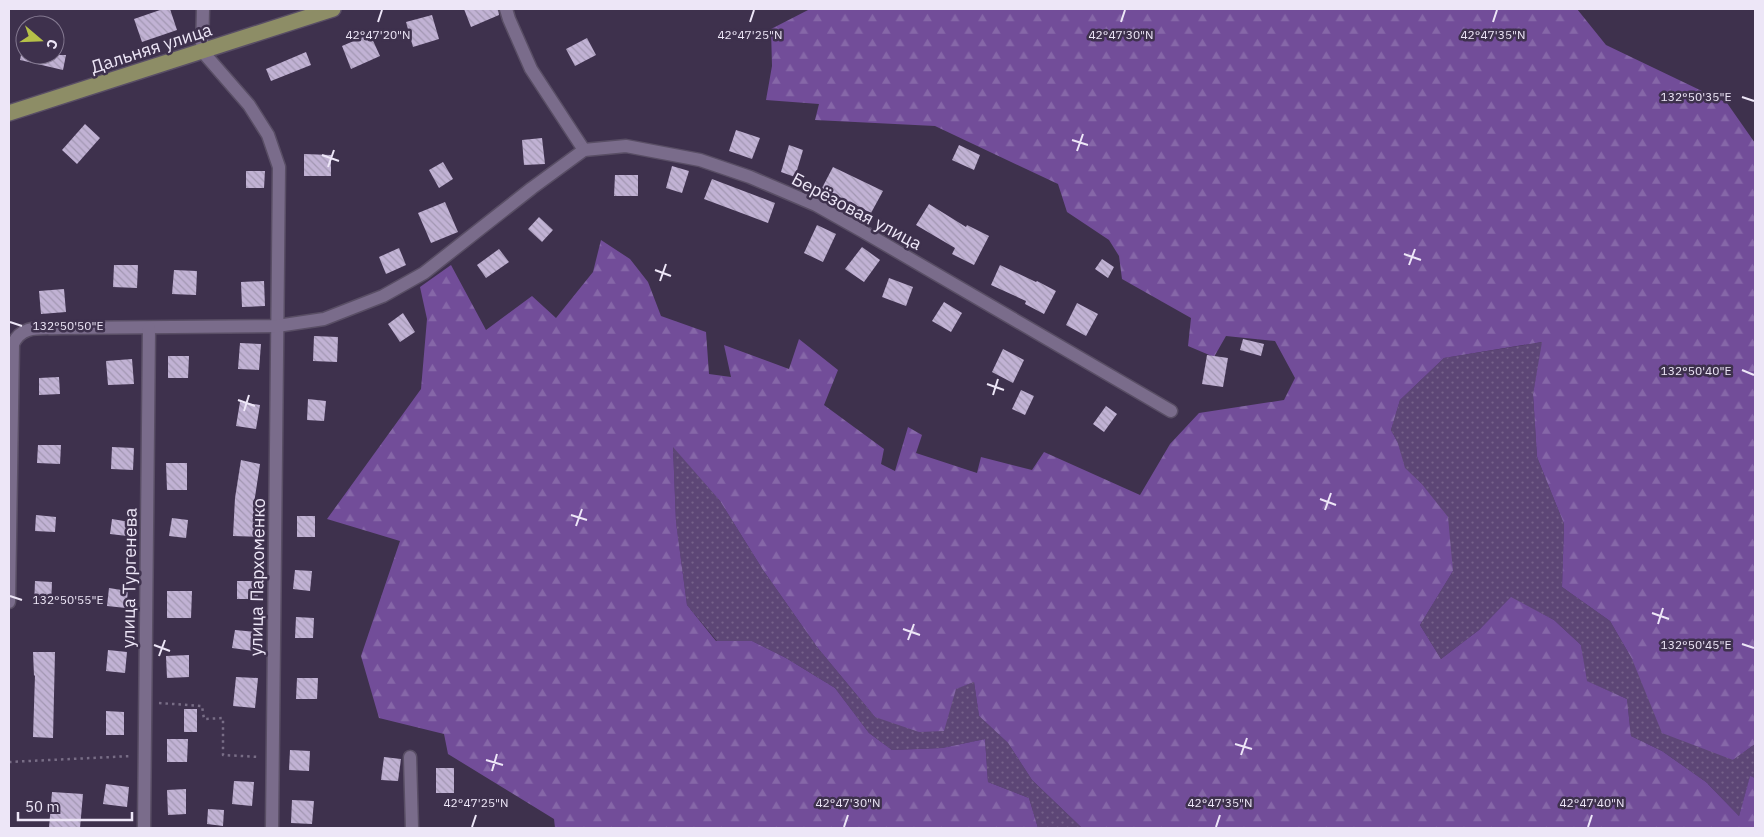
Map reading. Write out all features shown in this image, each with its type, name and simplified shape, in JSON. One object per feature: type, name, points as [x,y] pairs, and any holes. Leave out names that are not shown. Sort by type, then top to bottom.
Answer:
[{"type":"main road","name":"Дальняя улица","points":[[9,113],[333,9]]},
{"type":"street","points":[[202,51],[203,9]]},
{"type":"street","points":[[9,602],[13,344],[17,334],[28,329],[277,326],[324,319],[383,296],[424,272],[584,150],[531,69],[508,19],[506,9]]},
{"type":"street","name":"улица Пархоменко","points":[[202,51],[249,105],[268,135],[279,167],[272,828]]},
{"type":"street","name":"Берёзовая улица","points":[[584,150],[626,146],[700,160],[750,177],[807,202],[864,232],[1171,411]]},
{"type":"street","name":"улица Тургенева","points":[[144,828],[149,328]]},
{"type":"street","points":[[410,758],[412,828]]},
{"type":"path","points":[[145,703],[202,706],[204,719],[223,718],[222,755],[273,758]]},
{"type":"path","points":[[9,762],[145,756]]},
{"type":"shaded area","points":[[1543,342],[1533,394],[1537,457],[1564,524],[1562,587],[1610,621],[1632,659],[1733,760],[1755,744],[1755,778],[1750,777],[1739,816],[1706,782],[1662,751],[1631,736],[1627,699],[1586,681],[1581,645],[1554,620],[1511,598],[1479,630],[1441,659],[1420,625],[1453,571],[1421,483],[1404,468],[1398,443],[1391,430],[1400,400],[1444,358]]},
{"type":"shaded area","points":[[673,446],[720,501],[763,570],[817,647],[875,717],[974,682],[979,716],[1008,743],[1032,780],[1082,828],[1038,828],[1029,798],[988,782],[985,739],[942,748],[892,750],[869,733],[835,688],[786,658],[752,641],[717,641],[687,605],[676,523]]},
{"type":"green space","points":[[810,9],[1577,9],[1606,45],[1727,103],[1755,143],[1755,744],[1733,760],[1662,733],[1632,659],[1610,621],[1562,587],[1564,524],[1537,457],[1533,394],[1542,342],[1444,358],[1400,400],[1391,430],[1398,443],[1405,468],[1421,483],[1448,517],[1453,571],[1420,625],[1441,659],[1479,630],[1511,597],[1554,620],[1581,645],[1587,681],[1627,699],[1631,736],[1662,751],[1706,782],[1739,816],[1750,776],[1755,778],[1755,828],[1082,828],[1032,780],[1008,743],[979,716],[974,682],[956,689],[944,731],[919,732],[875,717],[817,647],[763,570],[720,501],[673,447],[676,522],[687,605],[716,641],[752,641],[786,658],[835,688],[869,733],[892,750],[942,748],[985,739],[988,782],[1029,798],[1038,828],[555,828],[554,819],[448,754],[444,734],[379,718],[361,656],[400,541],[327,519],[421,389],[427,319],[420,287],[451,265],[486,330],[532,296],[556,318],[593,272],[601,240],[630,259],[648,282],[661,316],[706,332],[709,374],[731,377],[724,345],[789,369],[799,339],[838,370],[824,405],[884,449],[881,464],[895,471],[908,427],[922,435],[916,453],[977,473],[981,457],[1032,470],[1044,452],[1140,495],[1170,444],[1199,413],[1284,400],[1295,378],[1275,341],[1226,336],[1214,357],[1188,346],[1191,318],[1122,279],[1119,256],[1109,240],[1067,212],[1058,184],[935,126],[815,120],[819,104],[766,100],[772,66],[771,29]]},
{"type":"building","points":[[163,9],[170,9],[177,30],[142,42],[134,19]]},
{"type":"building","points":[[464,9],[498,9],[499,15],[471,27]]},
{"type":"building","points":[[432,15],[439,39],[413,47],[406,22]]},
{"type":"building","points":[[370,34],[380,56],[351,69],[342,46]]},
{"type":"building","points":[[587,38],[596,55],[575,66],[566,49]]},
{"type":"building","points":[[306,52],[311,65],[271,81],[266,69]]},
{"type":"building","points":[[42,65],[64,65],[63,70]]},
{"type":"building","points":[[85,124],[100,138],[77,164],[62,150]]},
{"type":"building","points":[[736,130],[760,138],[752,159],[729,151]]},
{"type":"building","points":[[542,138],[545,164],[524,165],[522,140]]},
{"type":"building","points":[[789,145],[803,150],[795,177],[781,172]]},
{"type":"building","points":[[959,145],[980,155],[974,170],[952,160]]},
{"type":"building","points":[[304,154],[331,155],[331,176],[304,176]]},
{"type":"building","points":[[443,162],[453,179],[439,188],[429,170]]},
{"type":"building","points":[[672,166],[689,171],[682,193],[666,188]]},
{"type":"building","points":[[833,167],[883,191],[871,213],[822,188]]},
{"type":"building","points":[[246,171],[265,171],[264,188],[246,188]]},
{"type":"building","points":[[615,175],[638,175],[638,196],[614,196]]},
{"type":"building","points":[[712,179],[775,203],[768,223],[704,199]]},
{"type":"building","points":[[445,202],[458,232],[431,243],[418,213]]},
{"type":"building","points":[[929,204],[966,227],[967,225],[989,236],[974,265],[952,254],[955,248],[916,225]]},
{"type":"building","points":[[539,217],[553,230],[542,242],[528,229]]},
{"type":"building","points":[[817,225],[836,234],[823,262],[804,253]]},
{"type":"building","points":[[862,247],[880,260],[864,282],[845,269]]},
{"type":"building","points":[[399,248],[406,265],[386,274],[379,257]]},
{"type":"building","points":[[499,249],[509,262],[486,278],[477,265]]},
{"type":"building","points":[[1102,259],[1114,267],[1108,278],[1095,269]]},
{"type":"building","points":[[114,265],[138,265],[137,288],[113,287]]},
{"type":"building","points":[[1000,265],[1056,291],[1044,314],[1025,304],[1026,301],[991,285]]},
{"type":"building","points":[[174,270],[197,271],[196,295],[172,294]]},
{"type":"building","points":[[889,278],[913,287],[906,306],[882,297]]},
{"type":"building","points":[[264,281],[265,306],[242,307],[241,282]]},
{"type":"building","points":[[64,289],[66,312],[41,314],[39,291]]},
{"type":"building","points":[[944,302],[962,313],[951,332],[932,321]]},
{"type":"building","points":[[1077,303],[1098,314],[1086,336],[1066,325]]},
{"type":"building","points":[[403,313],[415,332],[400,342],[388,324]]},
{"type":"building","points":[[314,336],[338,337],[337,362],[313,361]]},
{"type":"building","points":[[1243,339],[1264,344],[1261,356],[1240,350]]},
{"type":"building","points":[[240,343],[261,344],[259,370],[238,369]]},
{"type":"building","points":[[1003,349],[1024,360],[1013,383],[992,372]]},
{"type":"building","points":[[1207,355],[1228,358],[1223,387],[1202,384]]},
{"type":"building","points":[[168,356],[189,356],[188,378],[168,378]]},
{"type":"building","points":[[132,359],[134,384],[108,385],[106,361]]},
{"type":"building","points":[[59,377],[60,394],[39,395],[39,378]]},
{"type":"building","points":[[1021,390],[1034,396],[1025,415],[1012,409]]},
{"type":"building","points":[[308,399],[326,401],[324,421],[307,420]]},
{"type":"building","points":[[240,402],[260,405],[256,429],[236,426]]},
{"type":"building","points":[[1106,406],[1117,414],[1104,432],[1093,424]]},
{"type":"building","points":[[38,445],[61,445],[60,464],[37,463]]},
{"type":"building","points":[[112,447],[134,448],[133,470],[111,469]]},
{"type":"building","points":[[241,460],[260,464],[253,510],[266,510],[264,537],[233,536],[235,498]]},
{"type":"building","points":[[166,463],[187,463],[187,490],[167,490]]},
{"type":"building","points":[[36,515],[56,517],[55,532],[35,531]]},
{"type":"building","points":[[297,516],[315,516],[315,537],[297,537]]},
{"type":"building","points":[[172,518],[188,520],[186,538],[169,536]]},
{"type":"building","points":[[112,519],[130,522],[127,536],[110,534]]},
{"type":"building","points":[[295,570],[312,571],[310,591],[293,589]]},
{"type":"building","points":[[35,581],[52,582],[51,606],[34,606]]},
{"type":"building","points":[[237,581],[258,581],[258,599],[237,599]]},
{"type":"building","points":[[109,588],[128,591],[126,608],[107,606]]},
{"type":"building","points":[[167,591],[192,591],[191,618],[167,618]]},
{"type":"building","points":[[296,617],[314,618],[313,638],[295,638]]},
{"type":"building","points":[[235,630],[256,632],[254,651],[232,648]]},
{"type":"building","points":[[108,650],[127,652],[125,673],[106,671]]},
{"type":"building","points":[[33,652],[55,652],[53,738],[33,737],[35,675]]},
{"type":"building","points":[[189,655],[189,677],[167,678],[166,656]]},
{"type":"building","points":[[236,677],[258,678],[255,708],[233,706]]},
{"type":"building","points":[[297,678],[318,678],[317,699],[296,699]]},
{"type":"building","points":[[184,709],[197,709],[197,732],[184,732]]},
{"type":"building","points":[[106,711],[124,712],[124,735],[106,735]]},
{"type":"building","points":[[167,739],[188,739],[187,762],[167,762]]},
{"type":"building","points":[[290,750],[310,751],[309,771],[289,770]]},
{"type":"building","points":[[384,757],[401,759],[398,781],[381,780]]},
{"type":"building","points":[[436,768],[454,768],[454,793],[436,793]]},
{"type":"building","points":[[234,781],[254,782],[252,806],[232,804]]},
{"type":"building","points":[[106,784],[129,787],[127,807],[103,804]]},
{"type":"building","points":[[186,789],[186,814],[168,815],[167,790]]},
{"type":"building","points":[[52,792],[83,794],[80,828],[49,828]]},
{"type":"building","points":[[292,800],[314,801],[312,824],[291,823]]},
{"type":"building","points":[[208,809],[224,810],[223,826],[207,824]]}]
